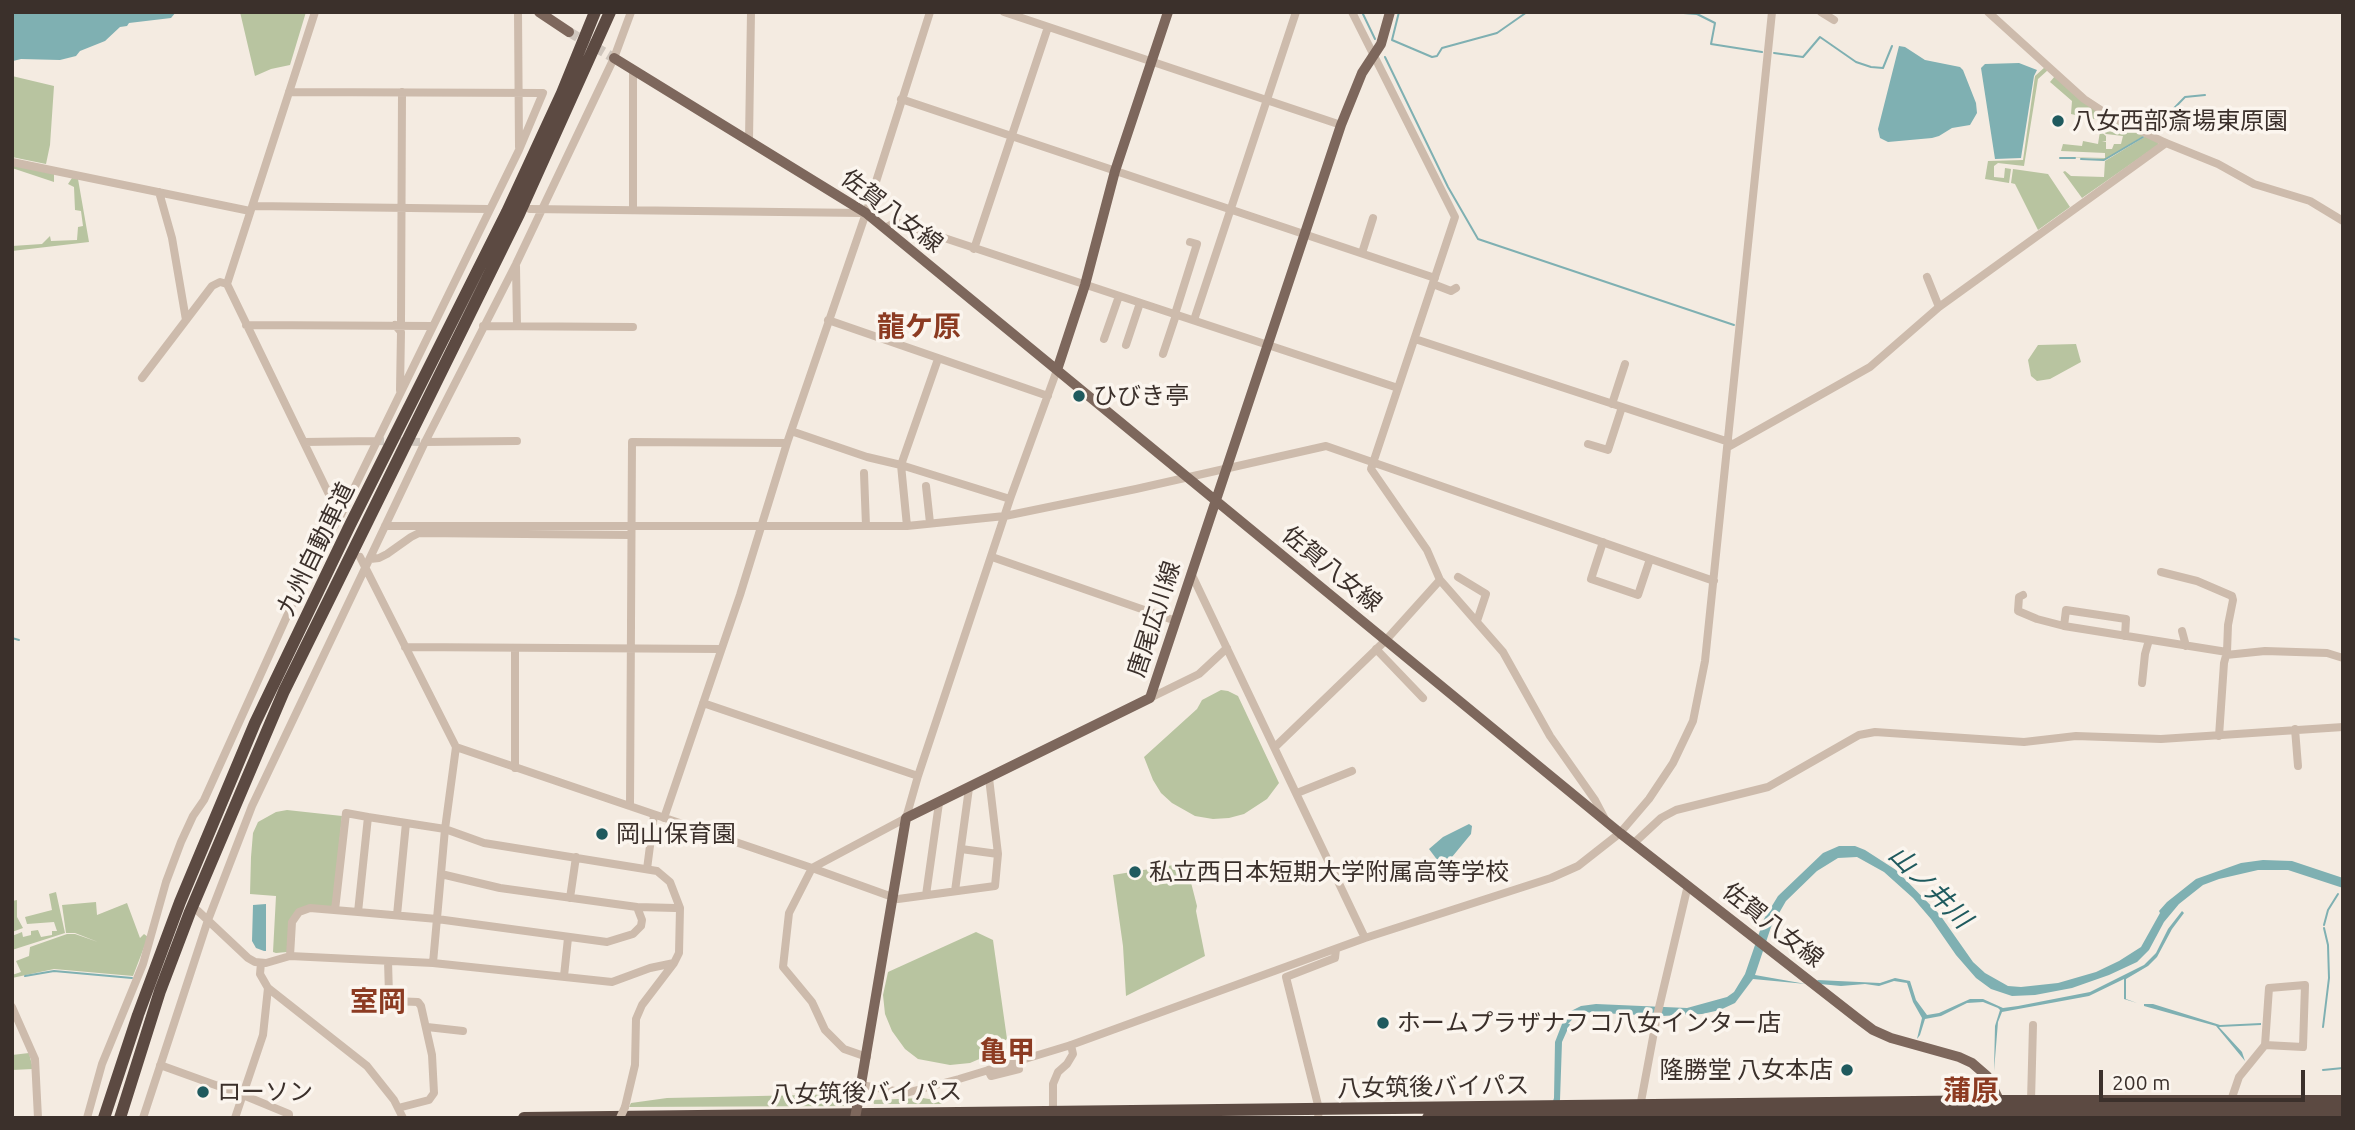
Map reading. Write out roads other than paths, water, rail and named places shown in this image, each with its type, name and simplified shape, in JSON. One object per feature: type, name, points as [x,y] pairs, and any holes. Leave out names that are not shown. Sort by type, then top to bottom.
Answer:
[{"type":"highway","name":"九州自動車道","points":[[104,1118],[138,1015],[180,902],[255,723],[507,212],[562,93],[595,12]]},
{"type":"highway","name":"九州自動車道","points":[[120,1118],[139,1050],[185,923],[268,726],[519,214],[610,12]]},
{"type":"highway","name":"八女筑後バイパス","points":[[2005,1110],[2031,1101],[2228,1110],[2343,1101]]},
{"type":"highway","name":"八女筑後バイパス","points":[[524,1118],[2343,1110]]},
{"type":"highway","name":"八女筑後バイパス","points":[[1428,1118],[1541,1114]]},
{"type":"main road","points":[[539,12],[569,32]]},
{"type":"main road","points":[[1057,370],[1085,285],[1115,171],[1168,12]]},
{"type":"main road","name":"唐尾広川線","points":[[906,818],[1150,698],[1341,125],[1362,73],[1381,44],[1390,12]]},
{"type":"main road","name":"佐賀八女線","points":[[614,58],[866,213],[1620,833],[1873,1030],[1972,1063],[1987,1076],[2005,1110]]},
{"type":"main road","points":[[855,1118],[906,818]]},
{"type":"street","points":[[316,12],[293,69],[289,92],[227,284],[341,517]]},
{"type":"street","points":[[519,12],[519,150]]},
{"type":"street","points":[[143,1118],[208,920],[252,806],[425,442],[542,210],[614,58],[631,12]]},
{"type":"street","points":[[750,140],[751,12]]},
{"type":"street","points":[[664,818],[828,320],[866,213],[930,12]]},
{"type":"street","points":[[1004,12],[1341,125]]},
{"type":"street","points":[[1194,320],[1296,12]]},
{"type":"street","points":[[1352,12],[1455,217],[1371,469],[1427,551],[1440,580],[1503,652],[1550,736],[1606,820]]},
{"type":"street","points":[[862,1085],[906,1093],[1071,1045],[1336,949],[1564,872],[1578,866],[1620,833],[1649,799],[1667,772],[1693,721],[1705,658],[1772,12]]},
{"type":"street","points":[[1821,12],[1834,20]]},
{"type":"street","points":[[1988,12],[2084,99],[2110,116],[2218,164],[2254,184],[2310,201],[2343,221]]},
{"type":"street","points":[[974,248],[1048,27]]},
{"type":"street","points":[[633,71],[633,210]]},
{"type":"street","points":[[87,1118],[102,1064],[143,964],[166,882],[181,842],[204,800],[310,565],[341,517],[492,208],[543,93],[289,92]]},
{"type":"street","points":[[400,392],[401,332],[398,325],[402,92]]},
{"type":"street","points":[[901,99],[1362,253],[1434,281],[1451,291],[1456,288]]},
{"type":"street","points":[[1415,339],[1728,444],[1870,368],[1939,307],[2166,143]]},
{"type":"street","points":[[12,162],[252,208],[492,208]]},
{"type":"street","points":[[159,192],[172,238],[186,320]]},
{"type":"street","points":[[530,209],[866,213]]},
{"type":"street","points":[[1362,253],[1373,218]]},
{"type":"street","points":[[885,229],[896,222],[1398,388]]},
{"type":"street","points":[[1163,354],[1196,244],[1191,242]]},
{"type":"street","points":[[516,264],[517,326]]},
{"type":"street","points":[[1927,277],[1939,307]]},
{"type":"street","points":[[142,378],[212,286],[220,282],[227,284]]},
{"type":"street","points":[[1104,339],[1119,296]]},
{"type":"street","points":[[1126,345],[1140,303]]},
{"type":"street","points":[[828,320],[1048,396]]},
{"type":"street","points":[[246,325],[432,326]]},
{"type":"street","points":[[483,326],[633,327]]},
{"type":"street","points":[[907,526],[901,465],[938,359]]},
{"type":"street","points":[[1612,404],[1625,364]]},
{"type":"street","points":[[867,1057],[844,1049],[825,1030],[812,1002],[783,967],[789,913],[812,868],[906,818],[1010,499],[1057,370]]},
{"type":"street","points":[[1588,444],[1608,450],[1622,407]]},
{"type":"street","points":[[791,431],[867,457],[1010,499]]},
{"type":"street","points":[[304,442],[376,441]]},
{"type":"street","points":[[425,442],[517,442]]},
{"type":"street","points":[[630,806],[632,442],[787,443]]},
{"type":"street","points":[[370,559],[387,554],[419,533],[907,526],[1005,516],[1326,446],[1714,581]]},
{"type":"street","points":[[864,474],[866,526]]},
{"type":"street","points":[[926,486],[930,523]]},
{"type":"street","points":[[385,526],[631,531]]},
{"type":"street","points":[[1603,542],[1591,579],[1638,594],[1650,559]]},
{"type":"street","points":[[360,556],[456,747],[445,829],[433,963]]},
{"type":"street","points":[[992,557],[1176,621]]},
{"type":"street","points":[[2161,572],[2197,581],[2232,596],[2218,736]]},
{"type":"street","points":[[1191,573],[1365,939]]},
{"type":"street","points":[[1458,577],[1486,594],[1477,621]]},
{"type":"street","points":[[1275,747],[1386,640],[1440,580]]},
{"type":"street","points":[[2023,595],[2018,597],[2018,611],[2064,626],[2227,654],[2265,651],[2327,653],[2343,658]]},
{"type":"street","points":[[2064,626],[2066,610],[2126,618],[2125,636]]},
{"type":"street","points":[[2182,631],[2186,646]]},
{"type":"street","points":[[2142,683],[2149,640]]},
{"type":"street","points":[[405,647],[721,649]]},
{"type":"street","points":[[1150,698],[1199,674],[1227,648]]},
{"type":"street","points":[[515,649],[515,768]]},
{"type":"street","points":[[1376,649],[1423,698]]},
{"type":"street","points":[[703,703],[918,776]]},
{"type":"street","points":[[1634,843],[1661,818],[1676,810],[1768,787],[1859,735],[1875,732],[2024,742],[2076,736],[2161,739],[2343,727]]},
{"type":"street","points":[[2295,729],[2298,766]]},
{"type":"street","points":[[456,747],[894,898],[995,886],[998,854],[989,778]]},
{"type":"street","points":[[1297,793],[1352,771]]},
{"type":"street","points":[[955,891],[969,788]]},
{"type":"street","points":[[926,895],[939,803]]},
{"type":"street","points":[[335,910],[346,813],[445,829],[484,843],[657,871],[670,882],[680,908],[679,953],[642,1005],[636,1018],[635,1065],[620,1118]]},
{"type":"street","points":[[647,869],[654,815]]},
{"type":"street","points":[[358,912],[368,817]]},
{"type":"street","points":[[397,915],[406,823]]},
{"type":"street","points":[[961,849],[998,854]]},
{"type":"street","points":[[570,898],[576,857]]},
{"type":"street","points":[[441,874],[500,888],[637,907],[675,908]]},
{"type":"street","points":[[166,882],[173,889]]},
{"type":"street","points":[[1639,1113],[1657,1016],[1688,885]]},
{"type":"street","points":[[290,956],[292,922],[299,912],[310,908],[437,919],[607,942],[638,931],[642,920],[637,907]]},
{"type":"street","points":[[198,911],[248,958],[261,963],[290,956],[433,963],[612,982],[650,968],[674,963]]},
{"type":"street","points":[[564,976],[568,937]]},
{"type":"street","points":[[1318,1113],[1286,976],[1335,958],[1336,949]]},
{"type":"street","points":[[388,961],[388,995],[392,1001],[418,1002],[427,1027],[432,1055],[433,1093],[429,1100],[398,1108]]},
{"type":"street","points":[[261,963],[260,974],[268,988],[367,1066],[403,1118]]},
{"type":"street","points":[[2228,1110],[2239,1077],[2265,1045],[2269,988],[2305,985],[2302,1047],[2265,1045]]},
{"type":"street","points":[[235,1118],[263,1035],[268,988]]},
{"type":"street","points":[[12,1007],[15,1022],[35,1059],[38,1118]]},
{"type":"street","points":[[2031,1101],[2033,1025]]},
{"type":"street","points":[[427,1027],[463,1031]]},
{"type":"street","points":[[1053,1114],[1054,1084],[1058,1072],[1068,1064],[1073,1054],[1071,1045]]},
{"type":"street","points":[[160,1065],[243,1095],[289,1115],[289,1118]]},
{"type":"street","points":[[988,1070],[990,1076],[1019,1069]]},
{"type":"water","points":[[12,12],[176,12],[171,18],[129,23],[120,27],[105,41],[80,51],[76,56],[60,60],[13,61]]},
{"type":"water","points":[[1899,46],[1925,60],[1960,67],[1963,70],[1976,103],[1977,113],[1970,125],[1952,128],[1932,138],[1888,142],[1880,138],[1878,129]]},
{"type":"water","points":[[2019,63],[2037,70],[2021,158],[1995,159],[1981,68],[1985,64]]},
{"type":"water","points":[[1469,824],[1472,826],[1471,834],[1452,857],[1441,865],[1429,849],[1443,837]]},
{"type":"water","points":[[1839,846],[1855,846],[1865,850],[1896,870],[1940,915],[1973,962],[1985,973],[2008,986],[2058,983],[2096,972],[2119,961],[2141,947],[2159,911],[2167,902],[2196,879],[2241,863],[2263,860],[2292,861],[2343,878],[2343,888],[2288,870],[2258,870],[2219,879],[2203,885],[2179,904],[2164,922],[2149,950],[2137,962],[2072,988],[2012,996],[1991,989],[1976,978],[1913,898],[1884,872],[1857,857],[1838,858],[1817,871],[1786,901],[1771,927],[1755,975],[1806,984],[1753,979],[1735,1003],[1702,1014],[1662,1016],[1579,1012],[1568,1024],[1562,1042],[1560,1100],[1553,1118],[1550,1110],[1554,1098],[1555,1042],[1571,1011],[1581,1006],[1596,1004],[1687,1008],[1727,997],[1734,992],[1745,974],[1764,919],[1778,896],[1823,853]]},
{"type":"water","points":[[266,904],[264,951],[256,948],[252,941],[253,905]]},
{"type":"water","points":[[2182,911],[2184,913],[2157,957],[2148,966],[2126,979],[2126,999],[2137,1003],[2124,999],[2124,979],[2089,996],[2002,1012],[1998,1022],[1994,1071],[1995,1026],[2000,1010],[1998,1008],[1983,1002],[1967,1003],[1941,1016],[1925,1019],[1917,1039],[1922,1018],[1907,983],[1894,981],[1879,986],[1841,986],[1820,984],[1817,980],[1880,983],[1895,978],[1910,981],[1916,1000],[1927,1015],[1939,1013],[1970,999],[1983,999],[2003,1008],[2018,1006],[2090,992],[2144,965],[2156,953],[2168,929]]},
{"type":"water","points":[[2144,1004],[2153,1004],[2220,1025],[2261,1025],[2219,1027],[2242,1052],[2245,1061],[2216,1026]]},
{"type":"waterway","points":[[1362,12],[1375,39]]},
{"type":"waterway","points":[[1399,12],[1392,40],[1432,57],[1437,56],[1442,48],[1497,33],[1527,12]]},
{"type":"waterway","points":[[1670,12],[1697,14],[1715,23],[1711,44],[1762,52]]},
{"type":"waterway","points":[[1774,53],[1803,57],[1820,37],[1856,62],[1883,68],[1892,46]]},
{"type":"waterway","points":[[1385,57],[1448,187],[1478,239],[1734,325]]},
{"type":"waterway","points":[[2151,132],[2185,97],[2205,95]]},
{"type":"waterway","points":[[2081,159],[2104,160],[2143,137]]},
{"type":"waterway","points":[[2060,158],[2075,158]]},
{"type":"waterway","points":[[12,638],[19,640]]},
{"type":"waterway","points":[[2324,925],[2328,910],[2338,894]]},
{"type":"waterway","points":[[2323,1027],[2329,978],[2328,945],[2324,928]]},
{"type":"waterway","points":[[25,976],[54,971],[132,978]]},
{"type":"waterway","points":[[2323,1070],[2343,1068]]},
{"type":"tunnel","points":[[569,32],[614,58]]},
{"type":"tunnel","points":[[376,441],[425,442]]},
{"type":"place","name":"八女西部斎場東原園","points":[[2058,121]]},
{"type":"place","name":"ひびき亭","points":[[1079,396]]},
{"type":"place","name":"岡山保育園","points":[[602,834]]},
{"type":"place","name":"私立西日本短期大学附属高等学校","points":[[1135,872]]},
{"type":"place","name":"ホームプラザナフコ八女インター店","points":[[1383,1023]]},
{"type":"place","name":"隆勝堂 八女本店","points":[[1847,1070]]},
{"type":"place","name":"ローソン","points":[[203,1092]]},
{"type":"district","name":"龍ケ原","points":[[919,327]]},
{"type":"district","name":"室岡","points":[[378,1002]]},
{"type":"district","name":"亀甲","points":[[1007,1052]]},
{"type":"district","name":"蒲原","points":[[1971,1091]]},
{"type":"water label","name":"山ノ井川","points":[[1930,887]]}]
